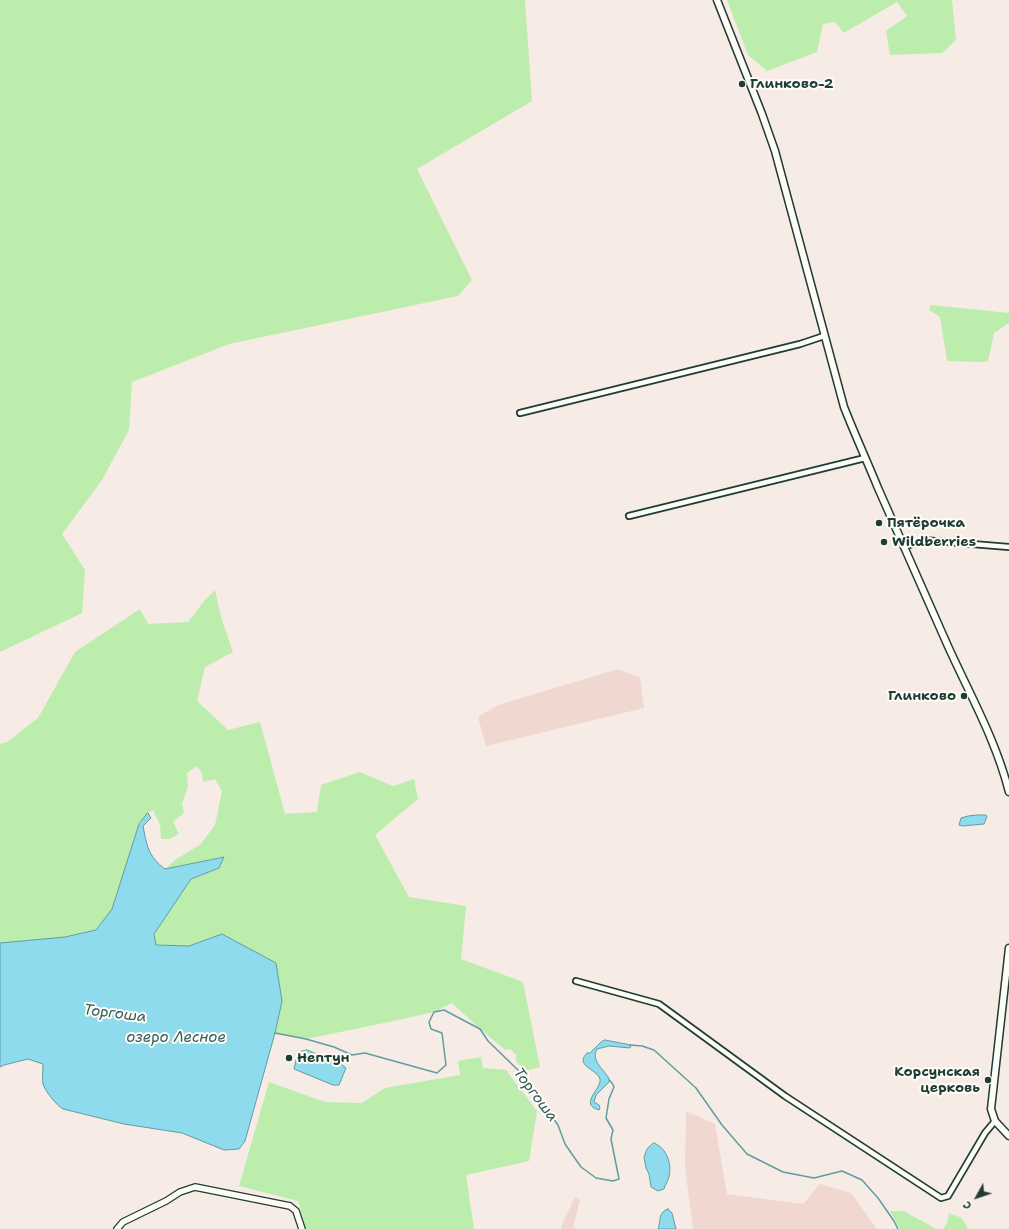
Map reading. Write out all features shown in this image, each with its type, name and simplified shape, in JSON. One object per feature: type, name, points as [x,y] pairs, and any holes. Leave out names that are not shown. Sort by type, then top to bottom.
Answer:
[{"type":"main road","points":[[718,0],[775,151],[844,407],[904,547],[998,753],[1009,792]]},
{"type":"main road","points":[[1009,948],[991,1098],[991,1109],[994,1121],[1009,1136]]},
{"type":"street","points":[[520,413],[800,344],[824,336]]},
{"type":"street","points":[[629,516],[865,458]]},
{"type":"street","points":[[904,547],[923,540],[1009,547]]},
{"type":"street","points":[[576,981],[659,1004],[785,1096],[941,1198],[948,1196],[985,1133],[994,1121]]},
{"type":"street","points":[[117,1229],[123,1222],[166,1201],[180,1192],[195,1187],[290,1206],[296,1212],[302,1229]]},
{"type":"shaded area","points":[[618,669],[640,678],[644,708],[486,746],[478,717],[498,705]]},
{"type":"shaded area","points":[[686,1111],[715,1124],[727,1194],[803,1204],[820,1184],[851,1193],[877,1229],[693,1229],[685,1168]]},
{"type":"shaded area","points":[[575,1197],[580,1200],[573,1227],[576,1229],[561,1229],[563,1222]]},
{"type":"green space","points":[[0,0],[525,0],[532,101],[417,169],[472,280],[458,296],[229,344],[132,382],[129,430],[102,480],[62,534],[85,570],[82,613],[0,652]]},
{"type":"green space","points":[[727,0],[952,0],[956,40],[942,53],[890,55],[886,31],[907,16],[897,2],[844,33],[835,22],[823,24],[817,52],[767,71],[748,55]]},
{"type":"green space","points":[[931,305],[1009,313],[1009,323],[994,333],[988,361],[947,361],[940,317],[929,310]]},
{"type":"green space","points":[[215,590],[221,617],[233,652],[205,667],[197,701],[228,730],[260,722],[285,814],[317,812],[321,785],[360,772],[393,786],[414,779],[418,799],[375,835],[409,897],[466,906],[461,959],[523,982],[540,1067],[525,1071],[516,1061],[516,1055],[510,1049],[505,1050],[452,1003],[434,1012],[306,1039],[275,1033],[282,1001],[222,934],[189,946],[156,945],[154,934],[191,879],[219,868],[223,857],[165,869],[175,860],[201,844],[215,825],[222,791],[215,779],[203,782],[202,773],[197,766],[187,773],[188,787],[182,804],[184,813],[173,822],[179,834],[170,839],[161,839],[160,825],[153,810],[148,813],[139,824],[112,909],[96,930],[65,937],[0,943],[0,744],[7,742],[38,718],[75,652],[140,609],[148,624],[188,622]]},
{"type":"green space","points":[[481,1057],[483,1068],[506,1070],[537,1111],[529,1161],[466,1175],[474,1229],[306,1229],[298,1201],[239,1186],[269,1082],[325,1102],[362,1103],[385,1088],[460,1075],[458,1061]]},
{"type":"green space","points":[[890,1211],[904,1211],[936,1229],[900,1229]]},
{"type":"green space","points":[[949,1213],[962,1218],[968,1229],[943,1229],[947,1223]]},
{"type":"water","name":"озеро Лесное","points":[[148,813],[151,818],[143,826],[147,845],[155,860],[165,869],[224,857],[219,868],[191,879],[154,934],[156,945],[189,946],[222,934],[276,963],[282,1001],[275,1033],[245,1141],[239,1149],[224,1150],[182,1133],[124,1124],[63,1109],[55,1102],[44,1087],[43,1064],[28,1059],[0,1067],[0,943],[65,937],[96,930],[112,909],[139,824]]},
{"type":"water","points":[[986,815],[987,817],[984,824],[959,825],[961,818]]},
{"type":"water","points":[[605,1040],[631,1045],[630,1048],[609,1046],[597,1049],[595,1054],[597,1062],[610,1081],[596,1095],[594,1102],[599,1105],[599,1110],[593,1107],[591,1100],[600,1083],[600,1079],[583,1061],[587,1053],[590,1053]]},
{"type":"water","points":[[307,1050],[341,1064],[346,1068],[339,1085],[333,1085],[294,1069],[300,1052]]},
{"type":"water","points":[[654,1143],[662,1149],[668,1157],[670,1167],[669,1177],[664,1189],[658,1191],[651,1187],[644,1157],[647,1149]]},
{"type":"water","points":[[668,1209],[672,1213],[676,1229],[658,1229],[661,1215]]},
{"type":"waterway","name":"Торгоша","points":[[275,1033],[306,1039],[334,1047],[352,1055],[365,1053],[437,1073],[446,1065],[442,1033],[431,1029],[429,1022],[434,1012],[444,1010],[480,1029],[488,1041],[520,1072],[558,1125],[565,1144],[581,1167],[596,1178],[613,1181],[619,1179],[611,1139],[613,1130],[606,1118],[609,1099],[614,1087],[609,1080]]},
{"type":"waterway","name":"Торгоша","points":[[630,1045],[642,1046],[654,1050],[696,1088],[722,1125],[747,1154],[783,1172],[814,1178],[842,1171],[862,1180],[878,1198],[898,1229]]},
{"type":"place","name":"Глинково-2","points":[[742,84]]},
{"type":"place","name":"Пятёрочка","points":[[879,523]]},
{"type":"place","name":"Wildberries","points":[[884,542]]},
{"type":"place","name":"Глинково","points":[[964,696]]},
{"type":"place","name":"Нептун","points":[[289,1058]]},
{"type":"place","name":"Корсунская церковь","points":[[988,1080]]}]
